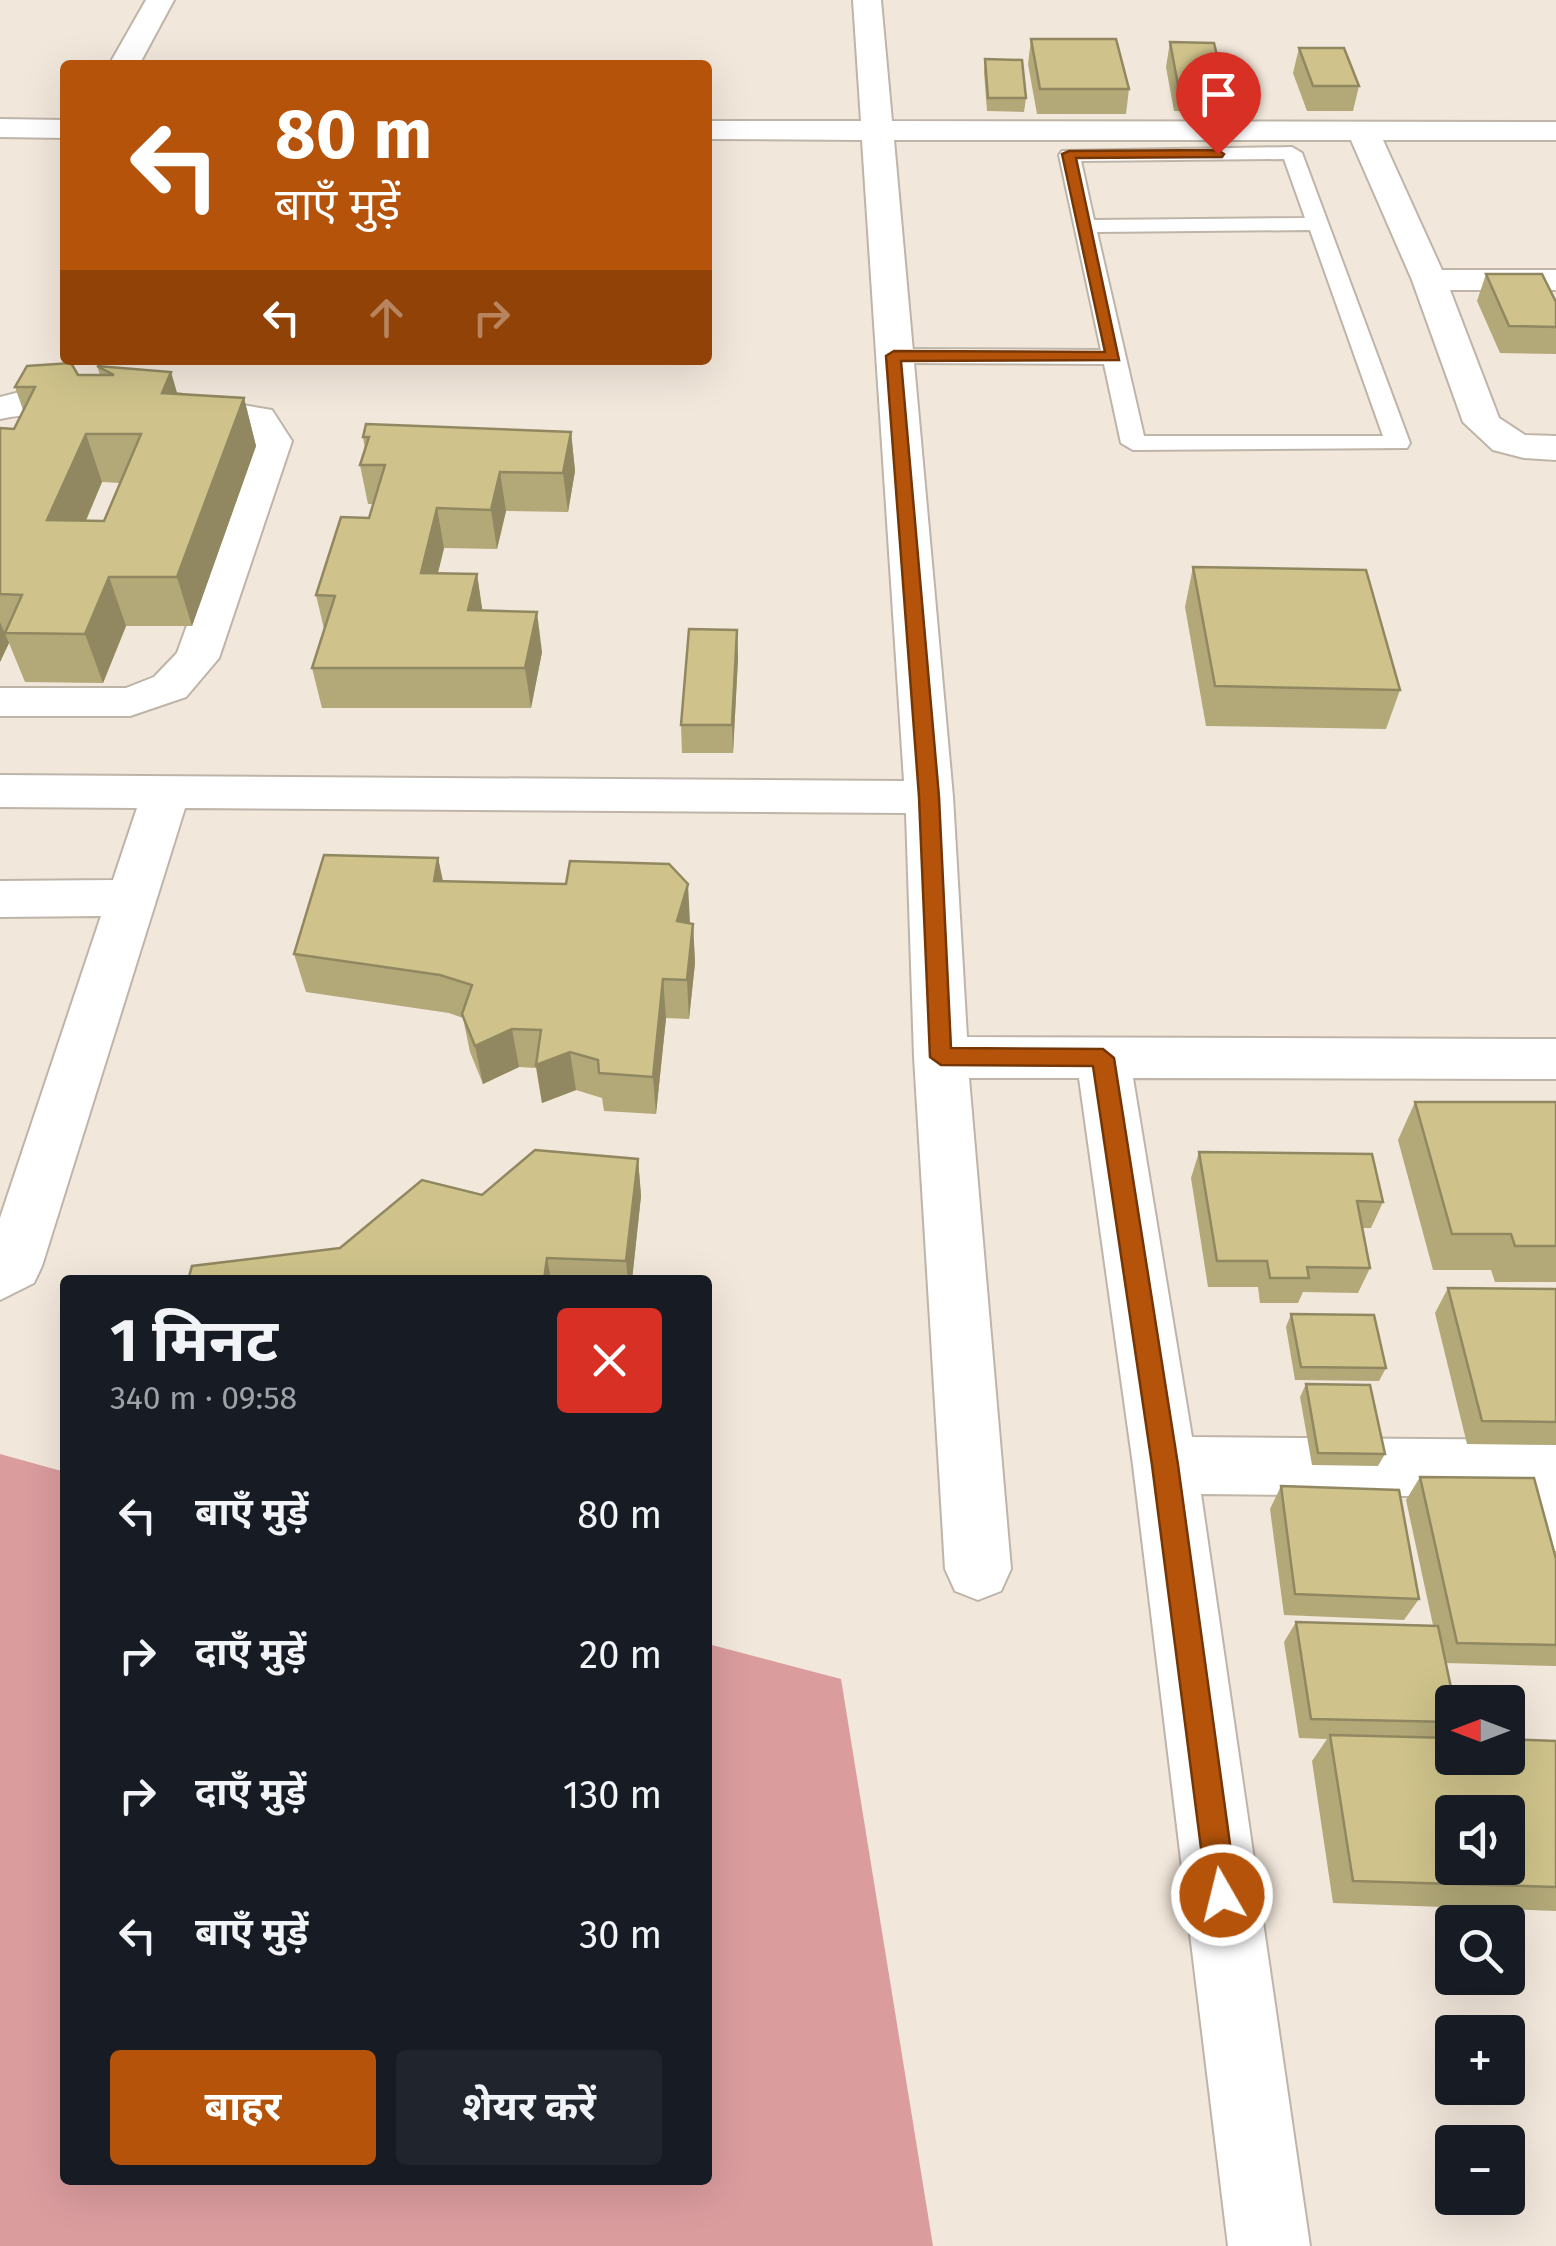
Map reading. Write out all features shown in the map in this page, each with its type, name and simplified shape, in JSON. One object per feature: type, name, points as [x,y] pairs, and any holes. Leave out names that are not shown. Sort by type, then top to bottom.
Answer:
[{"type":"street","points":[[127,60],[160,0]]},
{"type":"street","points":[[866,0],[929,797],[941,1057],[978,1569]]},
{"type":"street","points":[[0,128],[60,129]]},
{"type":"street","points":[[712,130],[1556,131]]},
{"type":"street","points":[[1362,131],[1429,280],[1482,422],[1498,440],[1523,448],[1556,448]]},
{"type":"street","points":[[1429,280],[1556,280]]},
{"type":"street","points":[[0,408],[24,402],[172,404],[259,418],[273,442],[197,658],[170,687],[130,702],[0,702]]},
{"type":"street","points":[[0,791],[929,797]]},
{"type":"street","points":[[0,1275],[14,1266],[166,792]]},
{"type":"street","points":[[0,899],[130,898]]},
{"type":"street","points":[[941,1057],[1556,1059]]},
{"type":"street","points":[[1103,1058],[1165,1465],[1270,2246]]},
{"type":"street","points":[[1165,1465],[1551,1486]]},
{"type":"lane","points":[[1069,154],[1292,154],[1317,224],[1398,443],[1133,444],[1069,154]]},
{"type":"lane","points":[[1085,226],[1317,224]]},
{"type":"lane","points":[[894,356],[1114,357]]},
{"type":"shaded area","points":[[0,1454],[60,1471],[60,2185],[712,2185],[712,1645],[841,1679],[933,2246],[0,2246]]},
{"type":"building","points":[[1031,39],[1116,39],[1129,89],[1040,89]]},
{"type":"building","points":[[1170,42],[1214,43],[1224,86],[1178,85]]},
{"type":"building","points":[[1299,48],[1344,48],[1359,86],[1313,86]]},
{"type":"building","points":[[985,59],[1022,60],[1026,98],[988,98]]},
{"type":"building","points":[[1486,274],[1542,274],[1556,302],[1556,327],[1509,326]]},
{"type":"building","points":[[60,364],[72,365],[78,375],[114,375],[97,366],[171,372],[162,393],[244,398],[177,577],[109,577],[85,634],[5,633],[22,595],[0,594],[0,428],[14,429],[35,387],[15,387],[27,366]],"holes":[[[86,434],[141,434],[104,521],[47,520]]]},
{"type":"building","points":[[366,424],[571,432],[563,473],[500,472],[491,510],[437,508],[421,573],[477,574],[468,610],[537,612],[525,668],[312,668],[335,596],[316,595],[341,517],[369,518],[385,465],[360,465],[369,437],[363,437]]},
{"type":"building","points":[[1193,567],[1366,570],[1400,690],[1215,686]]},
{"type":"building","points":[[689,629],[737,630],[732,725],[681,725]]},
{"type":"building","points":[[324,855],[438,858],[434,881],[566,884],[570,861],[669,864],[688,884],[677,921],[693,924],[687,980],[663,979],[653,1077],[599,1073],[598,1060],[570,1052],[536,1065],[541,1030],[512,1029],[475,1046],[462,1014],[472,985],[440,975],[294,954]]},
{"type":"building","points":[[1415,1102],[1556,1102],[1556,1246],[1515,1246],[1511,1234],[1452,1234]]},
{"type":"building","points":[[535,1150],[638,1159],[626,1261],[547,1258],[545,1275],[189,1275],[192,1266],[340,1248],[422,1180],[482,1195]]},
{"type":"building","points":[[1199,1152],[1372,1154],[1383,1202],[1357,1201],[1370,1268],[1307,1267],[1309,1278],[1270,1278],[1267,1261],[1217,1261]]},
{"type":"building","points":[[1448,1288],[1556,1289],[1556,1422],[1482,1421]]},
{"type":"building","points":[[1291,1314],[1374,1315],[1386,1368],[1301,1367]]},
{"type":"building","points":[[1306,1384],[1370,1385],[1385,1454],[1318,1453]]},
{"type":"building","points":[[1420,1477],[1534,1478],[1556,1559],[1556,1645],[1457,1643]]},
{"type":"building","points":[[1281,1486],[1399,1490],[1419,1599],[1295,1594]]},
{"type":"building","points":[[1296,1622],[1438,1626],[1450,1685],[1435,1685],[1435,1722],[1311,1719]]},
{"type":"building","points":[[1330,1735],[1435,1738],[1435,1775],[1525,1775],[1525,1740],[1556,1741],[1556,1887],[1488,1885],[1525,1885],[1525,1795],[1435,1795],[1435,1883],[1353,1881]]},
{"type":"route","points":[[1218,154],[1069,154],[1114,357],[894,356],[929,797],[941,1057],[1103,1058],[1165,1465],[1222,1895]]}]
